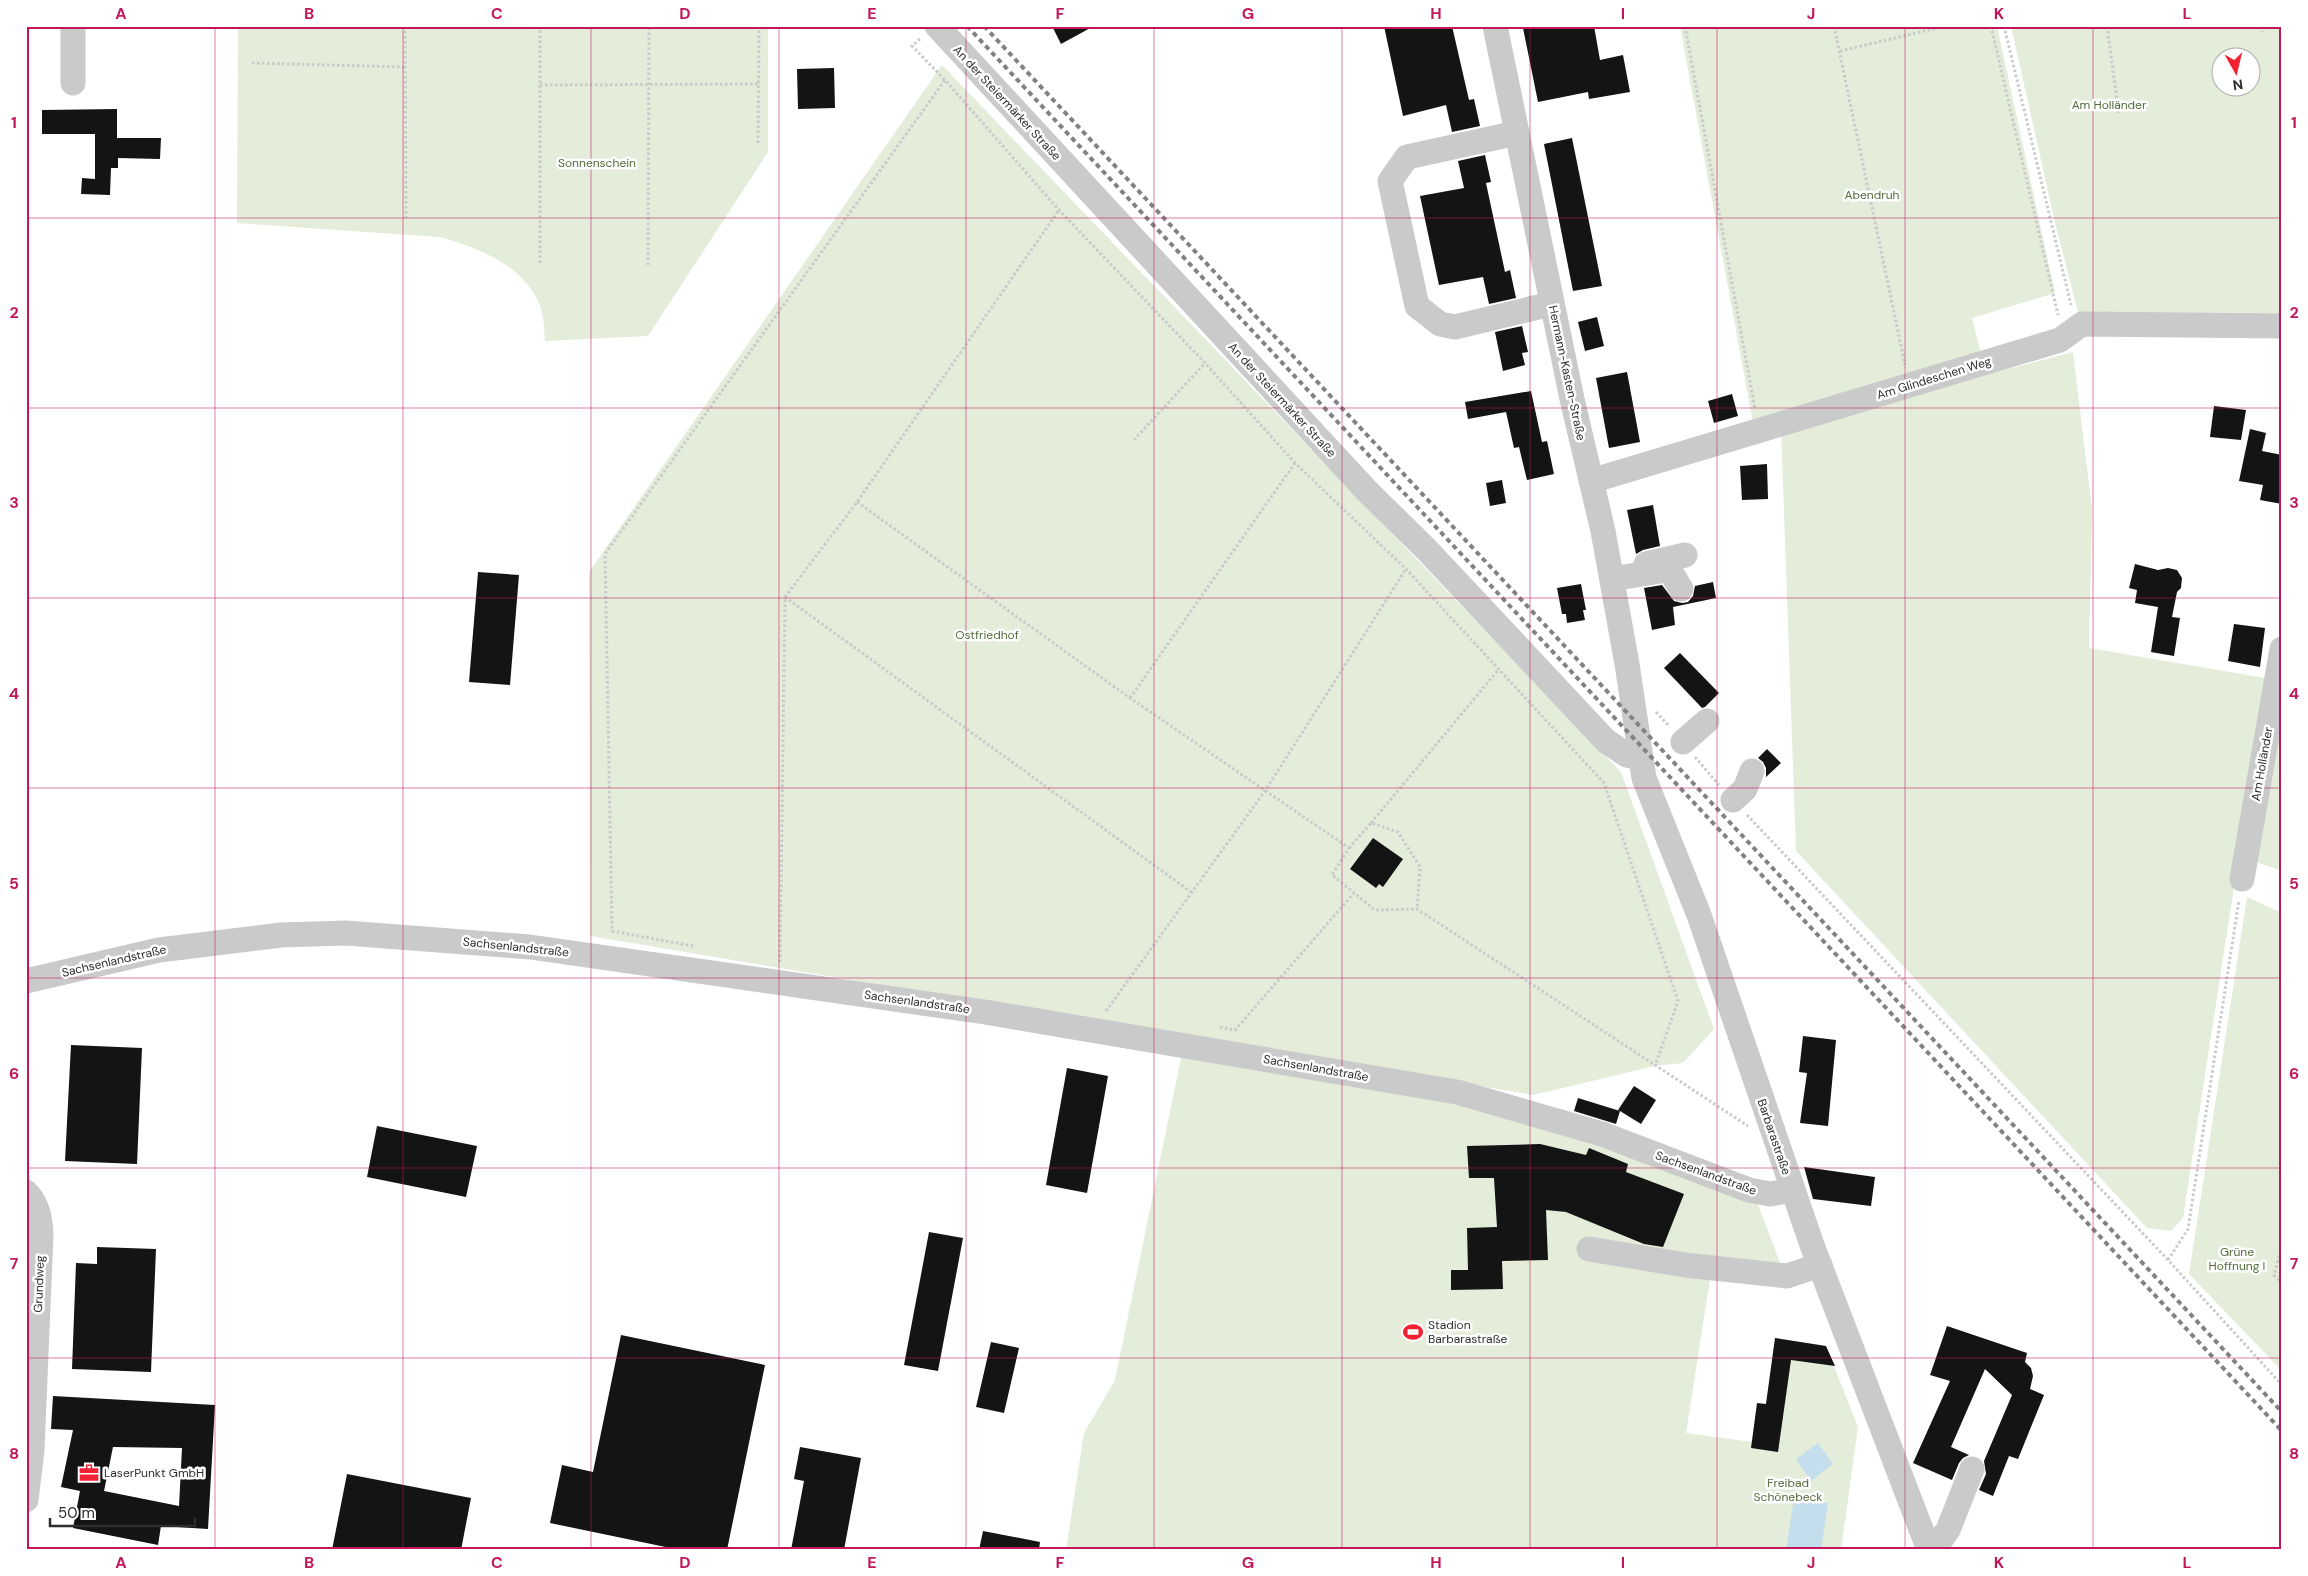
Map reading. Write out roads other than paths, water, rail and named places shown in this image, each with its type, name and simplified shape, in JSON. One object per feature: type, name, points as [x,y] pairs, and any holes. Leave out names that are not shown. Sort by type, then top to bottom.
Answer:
[{"type":"street","points":[[72,26],[73,83]]},
{"type":"street","name":"Hermann-Kasten-Straße","points":[[1495,26],[1518,132],[1551,304],[1611,574],[1633,709]]},
{"type":"street","name":"An der Steiermärker Straße","points":[[931,30],[1367,491],[1427,550],[1606,741],[1627,755],[1640,758]]},
{"type":"street","points":[[1518,132],[1407,157],[1390,181],[1417,306],[1440,324],[1455,326],[1551,304]]},
{"type":"street","name":"Am Glindeschen Weg","points":[[1591,481],[1909,385],[2070,332],[2092,322],[2282,326]]},
{"type":"street","points":[[1611,574],[1685,555]]},
{"type":"street","points":[[1611,574],[1666,570],[1672,574],[1681,589]]},
{"type":"street","name":"Am Holländer","points":[[2242,879],[2282,649]]},
{"type":"street","name":"Barbarastraße","points":[[1633,709],[1640,758],[1651,800],[1699,915],[1792,1190],[1929,1550]]},
{"type":"street","points":[[1683,742],[1707,721]]},
{"type":"street","points":[[1733,800],[1745,788],[1752,771]]},
{"type":"street","name":"Sachsenlandstraße","points":[[26,981],[158,950],[281,935],[346,933],[530,947],[985,1012],[1457,1092],[1602,1134],[1749,1190],[1770,1194],[1792,1190]]},
{"type":"street","name":"Grundweg","points":[[26,1192],[32,1197],[40,1215],[41,1234],[31,1388],[32,1450],[26,1500]]},
{"type":"street","points":[[1589,1249],[1685,1264],[1787,1276],[1820,1265]]},
{"type":"street","points":[[1933,1550],[1948,1530],[1972,1469]]},
{"type":"water","points":[[1818,1443],[1833,1464],[1811,1481],[1796,1459]]},
{"type":"water","points":[[1794,1498],[1828,1503],[1821,1550],[1786,1550]]},
{"type":"railway","points":[[967,26],[2282,1431]]},
{"type":"railway","points":[[984,26],[2282,1412]]},
{"type":"place","name":"Stadion Barbarastraße","points":[[1413,1332]]},
{"type":"place","name":"LaserPunkt GmbH","points":[[89,1473]]},
{"type":"park label","name":"Sonnenschein","points":[[597,163]]},
{"type":"park label","name":"Abendruh","points":[[1872,195]]},
{"type":"park label","name":"Ostfriedhof","points":[[987,635]]},
{"type":"park label","name":"Grüne Hoffnung I","points":[[2237,1259]]},
{"type":"park label","name":"Freibad Schönebeck","points":[[1788,1490]]}]
